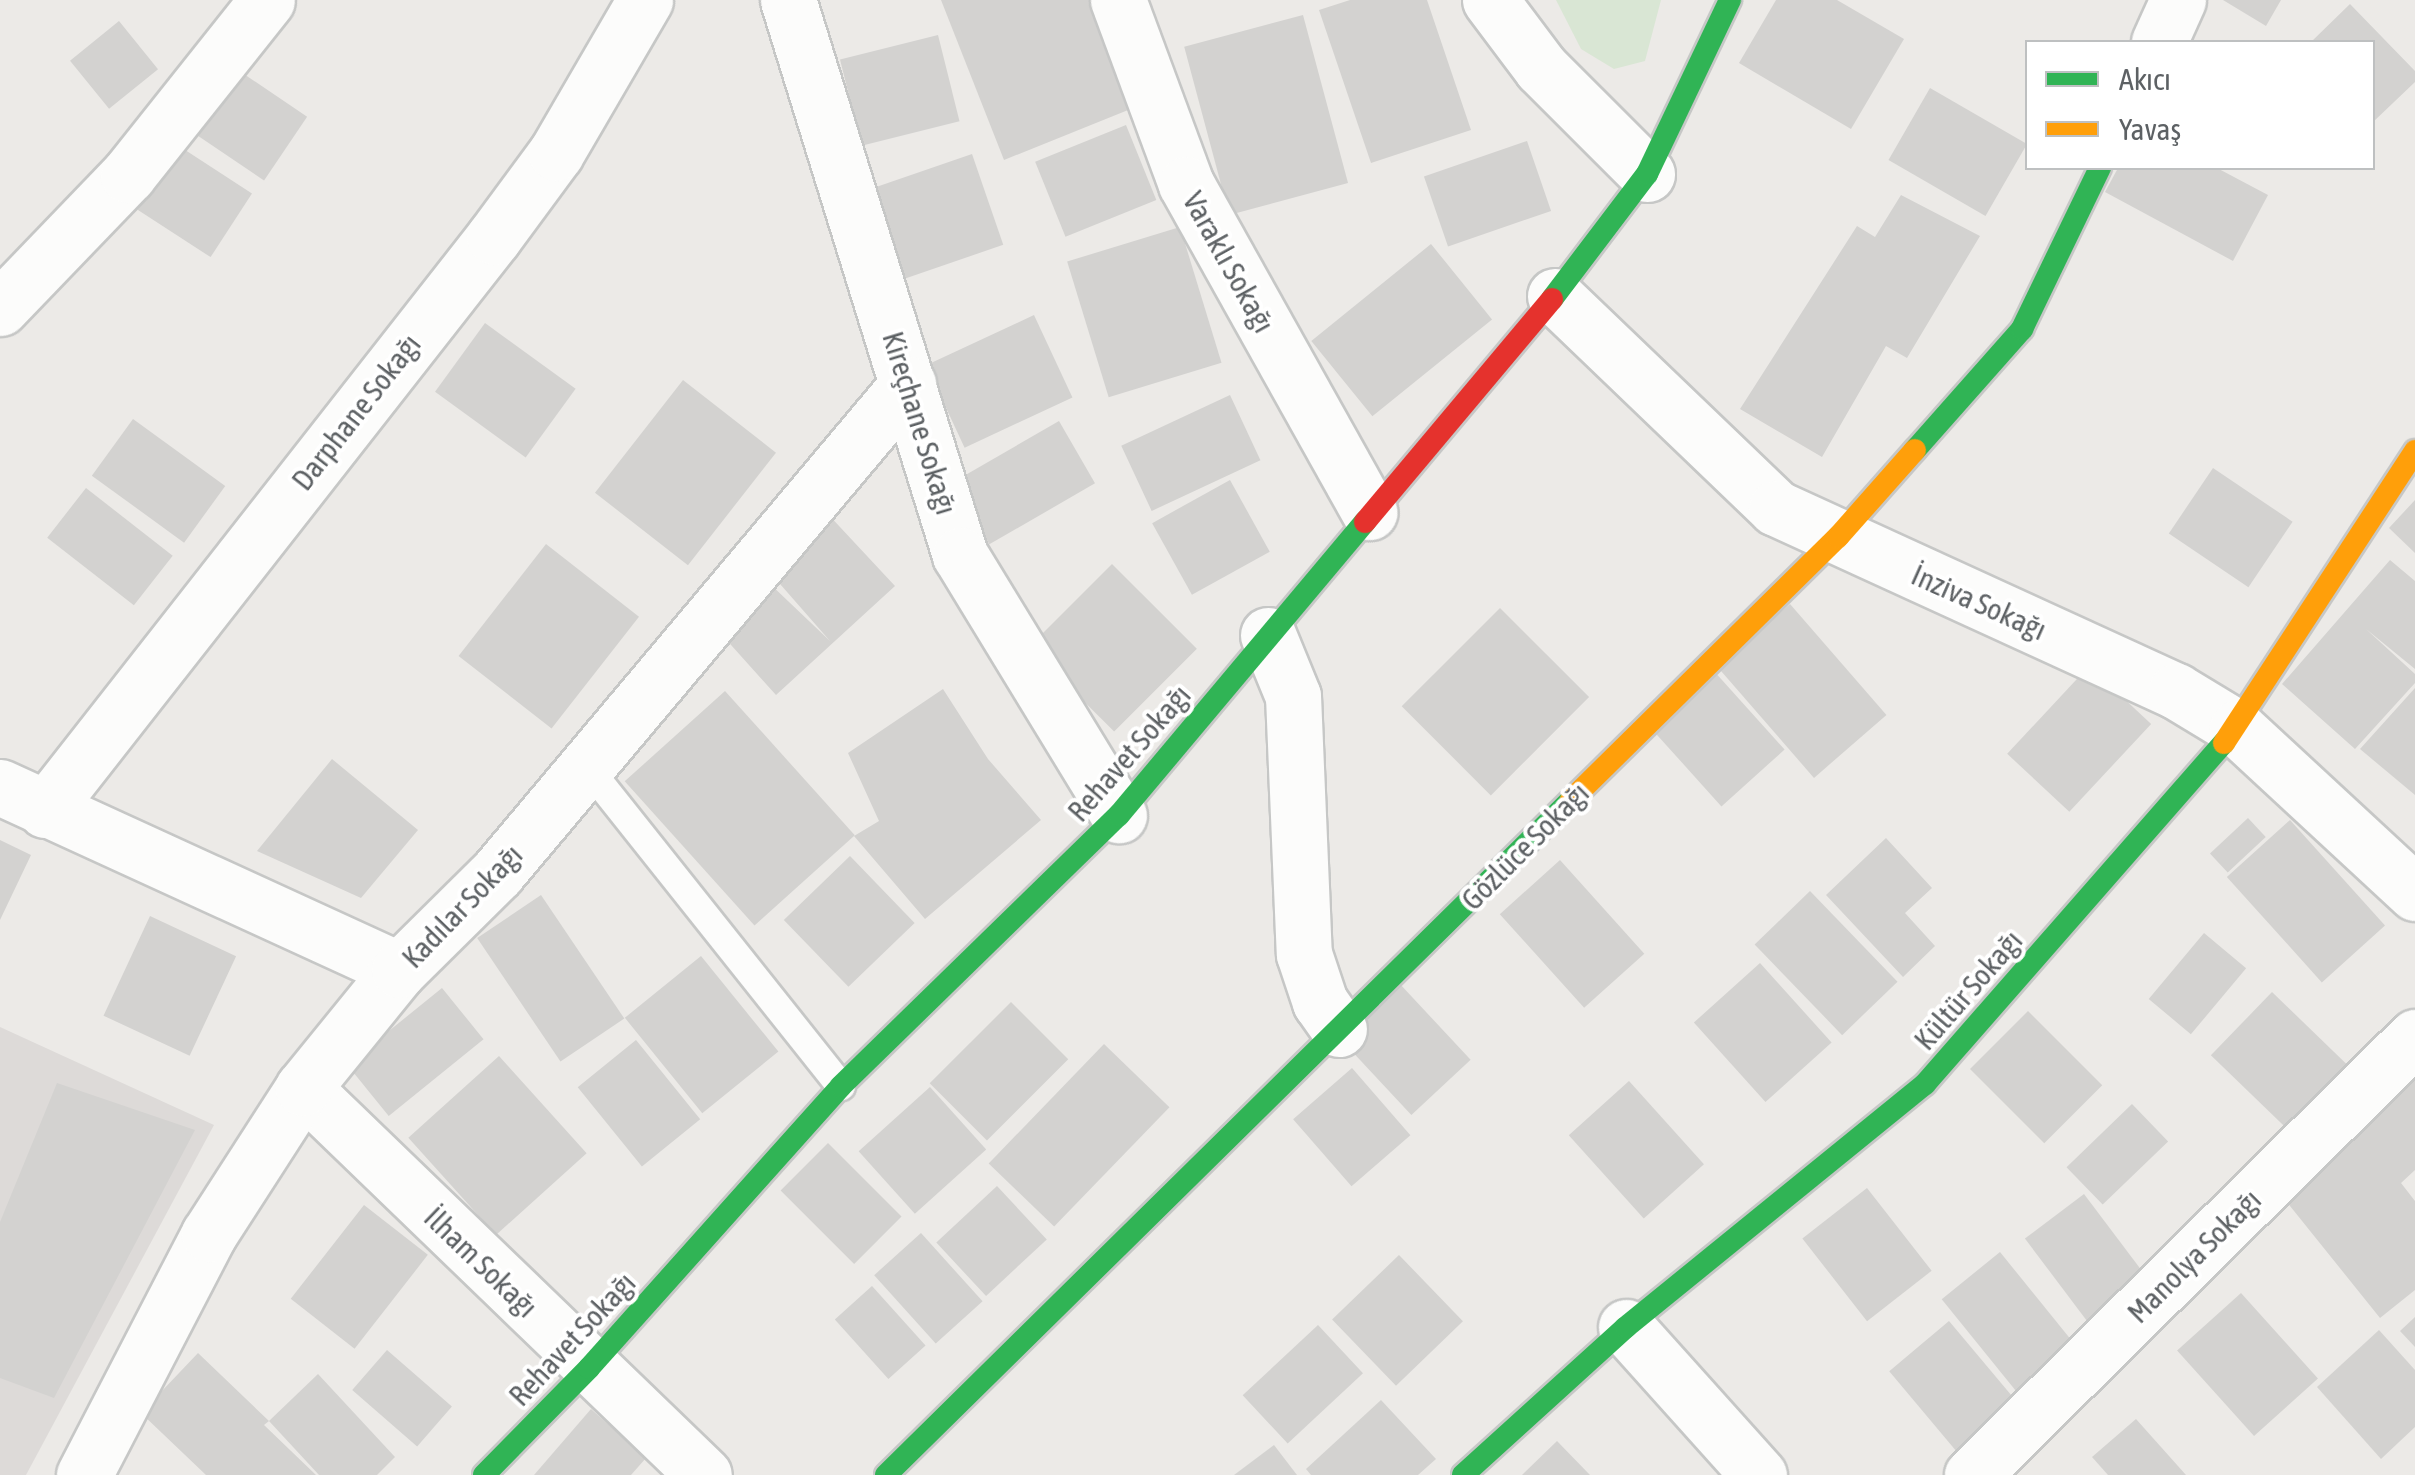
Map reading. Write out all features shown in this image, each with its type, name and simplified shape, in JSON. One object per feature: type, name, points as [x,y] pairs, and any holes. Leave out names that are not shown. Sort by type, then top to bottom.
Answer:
[{"type":"street","points":[[0,308],[128,175],[267,0]]},
{"type":"street","name":"Darphane Sokağı","points":[[22,799],[556,153],[645,0]]},
{"type":"street","name":"Kireçhane Sokağı","points":[[788,0],[960,554],[1119,815]]},
{"type":"street","name":"Varaklı Sokağı","points":[[1118,0],[1186,184],[1369,512]]},
{"type":"street","points":[[1490,0],[1541,68],[1647,174]]},
{"type":"street","name":"Rehavet Sokağı","points":[[484,1475],[589,1368],[841,1086],[1119,815],[1369,512],[1555,296],[1647,174],[1730,0]]},
{"type":"street","points":[[2160,40],[2178,0]]},
{"type":"street","name":"Gözlüce Sokağı","points":[[886,1475],[1838,537],[2022,329],[2099,170]]},
{"type":"street","name":"İnziva Sokağı","points":[[1555,296],[1776,508],[2176,690],[2236,728],[2415,893]]},
{"type":"street","name":"Kadılar Sokağı","points":[[84,1475],[209,1234],[303,1088],[399,970],[497,873],[908,384]]},
{"type":"street","name":"Kültür Sokağı","points":[[1464,1475],[1626,1327],[1925,1084],[2236,728],[2415,451]]},
{"type":"street","points":[[1268,636],[1293,696],[1304,954],[1320,1002],[1339,1028]]},
{"type":"street","points":[[22,799],[399,970]]},
{"type":"street","name":"Manolya Sokağı","points":[[1972,1475],[2415,1037]]},
{"type":"street","name":"İlham Sokağı","points":[[303,1088],[704,1475]]},
{"type":"street","points":[[1626,1327],[1759,1475]]},
{"type":"lane","points":[[587,767],[841,1086]]},
{"type":"shaded area","points":[[0,1027],[214,1125],[26,1475],[0,1475]]},
{"type":"green space","points":[[1556,0],[1661,0],[1645,61],[1614,69],[1581,49]]},
{"type":"building","points":[[941,0],[1103,0],[1143,104],[1004,160]]},
{"type":"building","points":[[1350,0],[1427,0],[1471,130],[1371,163],[1319,10]]},
{"type":"building","points":[[1776,0],[1837,0],[1904,39],[1851,129],[1739,63]]},
{"type":"building","points":[[2223,0],[2281,0],[2266,26]]},
{"type":"building","points":[[2350,4],[2415,71],[2415,82],[2375,120],[2375,40],[2313,40]]},
{"type":"building","points":[[1303,15],[1348,183],[1229,215],[1184,47]]},
{"type":"building","points":[[119,21],[158,69],[109,109],[70,61]]},
{"type":"building","points":[[938,35],[960,121],[862,146],[840,59]]},
{"type":"building","points":[[235,68],[307,117],[264,180],[192,132]]},
{"type":"building","points":[[1930,88],[2025,143],[1985,216],[1888,160]]},
{"type":"building","points":[[1126,125],[1156,200],[1065,237],[1035,162]]},
{"type":"building","points":[[1527,141],[1551,211],[1448,246],[1424,176]]},
{"type":"building","points":[[179,146],[252,193],[211,257],[138,210]]},
{"type":"building","points":[[972,154],[1003,245],[891,284],[859,193]]},
{"type":"building","points":[[2117,170],[2221,170],[2268,195],[2233,261],[2105,192]]},
{"type":"building","points":[[1901,195],[1980,236],[1907,358],[1886,346],[1822,457],[1740,409],[1857,226],[1875,237]]},
{"type":"building","points":[[1180,227],[1222,363],[1109,397],[1067,261]]},
{"type":"building","points":[[1431,244],[1492,319],[1372,416],[1311,341]]},
{"type":"building","points":[[1034,315],[1072,397],[965,448],[926,365]]},
{"type":"building","points":[[485,323],[576,389],[526,458],[435,392]]},
{"type":"building","points":[[683,380],[776,453],[688,565],[595,493]]},
{"type":"building","points":[[1230,395],[1260,460],[1152,511],[1121,446]]},
{"type":"building","points":[[133,419],[225,486],[184,543],[92,476]]},
{"type":"building","points":[[1059,421],[1095,483],[989,544],[953,482]]},
{"type":"building","points":[[2213,468],[2293,522],[2248,587],[2169,533]]},
{"type":"building","points":[[1230,480],[1270,552],[1192,595],[1152,523]]},
{"type":"building","points":[[86,488],[173,556],[134,605],[47,538]]},
{"type":"building","points":[[2415,500],[2415,553],[2389,528]]},
{"type":"building","points":[[826,512],[895,586],[776,695],[714,626],[768,582],[830,641],[766,568]]},
{"type":"building","points":[[546,544],[639,617],[552,729],[459,656]]},
{"type":"building","points":[[2390,560],[2415,581],[2415,669],[2366,629],[2415,674],[2415,683],[2355,749],[2282,684]]},
{"type":"building","points":[[1112,564],[1197,649],[1114,732],[1029,647]]},
{"type":"building","points":[[1790,604],[1886,715],[1814,778],[1718,667]]},
{"type":"building","points":[[1500,608],[1589,697],[1491,795],[1402,706]]},
{"type":"building","points":[[2089,666],[2151,724],[2069,812],[2007,754]]},
{"type":"building","points":[[1713,670],[1785,750],[1721,806],[1650,727]]},
{"type":"building","points":[[2415,688],[2415,795],[2360,749]]},
{"type":"building","points":[[943,689],[988,759],[1041,820],[925,919],[854,836],[879,821],[848,753]]},
{"type":"building","points":[[725,691],[855,835],[754,926],[625,781]]},
{"type":"building","points":[[332,759],[418,830],[361,898],[257,851]]},
{"type":"building","points":[[2248,818],[2266,837],[2228,872],[2210,853]]},
{"type":"building","points":[[2290,820],[2385,926],[2322,982],[2227,877]]},
{"type":"building","points":[[1886,838],[1932,888],[1905,913],[1935,946],[1903,977],[1826,895]]},
{"type":"building","points":[[0,840],[31,855],[0,920]]},
{"type":"building","points":[[850,856],[915,923],[848,987],[784,920]]},
{"type":"building","points":[[1560,860],[1644,954],[1584,1008],[1500,914]]},
{"type":"building","points":[[1810,891],[1898,982],[1842,1035],[1755,944]]},
{"type":"building","points":[[541,895],[624,1019],[560,1062],[477,938]]},
{"type":"building","points":[[150,916],[236,956],[190,1056],[104,1016]]},
{"type":"building","points":[[2204,933],[2246,968],[2191,1034],[2149,999]]},
{"type":"building","points":[[701,956],[778,1052],[702,1113],[625,1018]]},
{"type":"building","points":[[1760,963],[1832,1043],[1765,1102],[1694,1023]]},
{"type":"building","points":[[1399,983],[1471,1060],[1411,1115],[1340,1038]]},
{"type":"building","points":[[442,988],[484,1039],[389,1116],[347,1065]]},
{"type":"building","points":[[2272,992],[2351,1068],[2290,1132],[2211,1055]]},
{"type":"building","points":[[1011,1002],[1068,1059],[987,1141],[930,1083]]},
{"type":"building","points":[[2028,1011],[2102,1085],[2044,1143],[1970,1069]]},
{"type":"building","points":[[636,1040],[700,1119],[642,1166],[578,1087]]},
{"type":"building","points":[[1104,1044],[1169,1107],[1054,1227],[989,1163]]},
{"type":"building","points":[[499,1056],[587,1153],[496,1235],[408,1138]]},
{"type":"building","points":[[1352,1068],[1410,1135],[1352,1186],[1293,1119]]},
{"type":"building","points":[[2415,1070],[2415,1170],[2401,1183],[2415,1201],[2415,1290],[2380,1318],[2282,1196],[2358,1136],[2351,1128]]},
{"type":"building","points":[[1629,1081],[1704,1164],[1644,1218],[1569,1135]]},
{"type":"building","points":[[57,1083],[195,1130],[54,1398],[0,1378],[0,1222]]},
{"type":"building","points":[[930,1087],[986,1149],[915,1214],[859,1151]]},
{"type":"building","points":[[2132,1104],[2168,1141],[2103,1205],[2067,1167]]},
{"type":"building","points":[[828,1143],[902,1217],[854,1264],[781,1190]]},
{"type":"building","points":[[997,1186],[1047,1239],[986,1296],[936,1243]]},
{"type":"building","points":[[1867,1188],[1932,1271],[1867,1321],[1802,1238]]},
{"type":"building","points":[[2084,1194],[2148,1279],[2089,1323],[2025,1239]]},
{"type":"building","points":[[364,1205],[428,1255],[355,1349],[291,1299]]},
{"type":"building","points":[[921,1233],[983,1301],[936,1344],[874,1275]]},
{"type":"building","points":[[2000,1252],[2074,1344],[2016,1391],[1942,1299]]},
{"type":"building","points":[[1399,1255],[1463,1321],[1396,1386],[1332,1320]]},
{"type":"building","points":[[872,1286],[926,1345],[888,1379],[835,1319]]},
{"type":"building","points":[[2241,1293],[2318,1378],[2254,1436],[2177,1351]]},
{"type":"building","points":[[2415,1317],[2415,1347],[2400,1331]]},
{"type":"building","points":[[1949,1321],[2020,1405],[1960,1455],[1889,1371]]},
{"type":"building","points":[[1318,1325],[1363,1373],[1288,1444],[1243,1395]]},
{"type":"building","points":[[2379,1330],[2415,1370],[2415,1427],[2381,1459],[2317,1387]]},
{"type":"building","points":[[387,1350],[452,1406],[417,1446],[352,1390]]},
{"type":"building","points":[[198,1353],[269,1421],[264,1425],[316,1475],[206,1475],[141,1413]]},
{"type":"building","points":[[318,1374],[395,1457],[377,1475],[319,1475],[269,1421]]},
{"type":"building","points":[[1381,1400],[1436,1459],[1418,1475],[1311,1475],[1306,1469]]},
{"type":"building","points":[[591,1409],[646,1458],[631,1475],[534,1475]]},
{"type":"building","points":[[2136,1419],[2186,1475],[2108,1475],[2092,1457]]},
{"type":"building","points":[[1557,1441],[1590,1475],[1522,1475]]},
{"type":"building","points":[[1274,1445],[1297,1475],[1234,1475]]},
{"type":"traffic: fast","points":[[1552,299],[1647,174],[1730,0]]},
{"type":"traffic: fast","points":[[1915,450],[2022,329],[2099,170]]},
{"type":"traffic: fast","points":[[484,1475],[589,1368],[841,1086],[1119,815],[1365,522]]},
{"type":"traffic: fast","points":[[1463,1475],[1626,1327],[1925,1084],[2224,743]]},
{"type":"traffic: fast","points":[[886,1475],[1571,800]]},
{"type":"traffic: slow","points":[[1571,800],[1838,537],[1915,450]]},
{"type":"traffic: slow","points":[[2224,743],[2415,451]]},
{"type":"traffic: jam","points":[[1365,522],[1552,299]]}]
